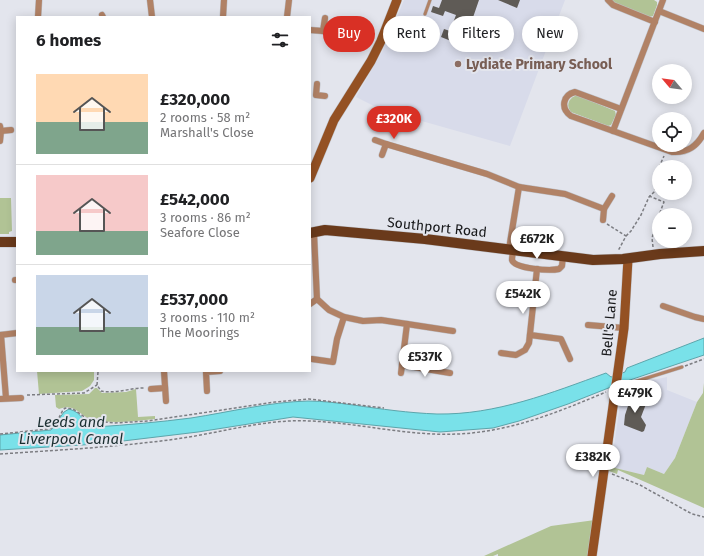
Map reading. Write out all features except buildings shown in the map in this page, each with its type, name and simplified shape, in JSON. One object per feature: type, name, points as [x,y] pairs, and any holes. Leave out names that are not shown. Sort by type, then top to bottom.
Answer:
[{"type":"main road","name":"Southport Road","points":[[312,233],[325,230],[425,239],[592,260],[628,259],[660,254],[704,251]]},
{"type":"main road","points":[[0,242],[16,242]]},
{"type":"street","points":[[38,16],[39,0]]},
{"type":"street","points":[[150,0],[152,16]]},
{"type":"street","points":[[223,16],[224,0]]},
{"type":"street","points":[[287,16],[289,0]]},
{"type":"street","points":[[311,176],[334,120],[371,61],[381,42],[397,0]]},
{"type":"street","points":[[608,0],[613,5],[655,22]]},
{"type":"street","points":[[614,131],[663,0]]},
{"type":"street","points":[[659,11],[704,28]]},
{"type":"street","points":[[311,30],[323,32]]},
{"type":"street","points":[[317,84],[313,95],[325,96]]},
{"type":"street","points":[[621,109],[579,92],[569,95],[565,100],[564,108],[571,116],[652,145]]},
{"type":"street","points":[[0,141],[0,128],[11,130]]},
{"type":"street","points":[[692,147],[697,144],[704,133]]},
{"type":"street","points":[[375,140],[488,174],[519,187],[565,194],[604,210]]},
{"type":"street","points":[[382,155],[386,144]]},
{"type":"street","points":[[519,187],[511,250],[512,260],[516,264],[537,269],[559,270],[562,266],[563,256]]},
{"type":"street","points":[[604,221],[604,210],[612,196]]},
{"type":"street","points":[[312,233],[317,299],[329,310],[344,317],[363,321],[381,320],[453,331]]},
{"type":"street","name":"Bell's Lane","points":[[592,556],[624,328],[628,259]]},
{"type":"street","points":[[501,353],[516,355],[525,350],[529,343],[537,269]]},
{"type":"street","points":[[311,303],[317,299]]},
{"type":"street","points":[[663,306],[704,319]]},
{"type":"street","points":[[312,359],[332,362],[344,317]]},
{"type":"street","points":[[401,373],[407,324]]},
{"type":"street","points":[[588,325],[624,328]]},
{"type":"street","points":[[16,333],[1,335],[3,399],[23,396]]},
{"type":"street","points":[[530,335],[561,339],[570,359]]},
{"type":"street","points":[[402,365],[450,373]]},
{"type":"street","points":[[164,372],[166,401]]},
{"type":"street","points":[[206,372],[207,391]]},
{"type":"street","points":[[149,388],[165,388]]},
{"type":"lane","points":[[425,14],[430,0]]},
{"type":"lane","points":[[617,385],[682,367]]},
{"type":"path","points":[[617,253],[626,236],[641,215],[649,196],[652,194]]},
{"type":"path","points":[[649,196],[664,202],[662,208]]},
{"type":"path","points":[[604,221],[626,236]]},
{"type":"path","points":[[523,294],[524,291],[530,291]]},
{"type":"path","points":[[498,300],[521,302]]},
{"type":"path","points":[[682,367],[704,358]]},
{"type":"path","points":[[98,372],[97,385],[103,392],[126,391],[132,388],[149,388]]},
{"type":"path","points":[[23,396],[84,393],[97,385]]},
{"type":"path","points":[[0,454],[111,446],[176,439],[289,421],[323,422],[434,434],[481,432],[521,425],[560,411],[617,385]]},
{"type":"path","points":[[0,434],[48,429],[54,426],[65,408],[73,409],[89,420],[114,423],[309,399],[384,408]]},
{"type":"path","points":[[605,472],[640,485],[692,514],[704,517]]},
{"type":"shaded area","name":"Lydiate Primary School","points":[[404,0],[565,0],[559,16],[522,16],[522,52],[545,52],[510,146],[397,114],[374,106],[356,97],[383,50],[383,52],[440,52],[440,16],[397,16]]},
{"type":"shaded area","points":[[667,377],[667,390],[697,402],[675,458],[664,474],[647,467],[644,475],[611,467],[622,390],[628,385]]},
{"type":"green space","points":[[610,0],[654,0],[657,2],[657,5],[653,16],[649,17],[613,3]]},
{"type":"green space","points":[[575,96],[579,96],[615,111],[616,115],[611,125],[608,126],[571,112],[568,103]]},
{"type":"green space","points":[[0,198],[11,198],[12,231],[9,232],[9,234],[0,234]]},
{"type":"green space","points":[[37,372],[94,372],[94,380],[90,386],[82,391],[39,394]]},
{"type":"green space","points":[[704,383],[704,508],[618,470],[617,474],[609,471],[608,466],[610,458],[612,459],[611,467],[644,475],[647,467],[664,474],[675,458],[697,402],[703,393]]},
{"type":"green space","points":[[95,388],[102,393],[126,392],[136,389],[138,417],[155,416],[155,419],[109,422],[93,420],[70,407],[59,409],[56,407],[55,395],[89,394]]},
{"type":"green space","points":[[595,520],[587,556],[498,556],[498,554],[493,556],[484,556],[551,526]]},
{"type":"water","name":"Leeds and Liverpool Canal","points":[[704,338],[704,355],[624,382],[619,380],[615,381],[611,387],[568,404],[519,421],[493,428],[440,432],[293,417],[198,432],[98,444],[0,450],[0,435],[51,430],[64,412],[69,409],[78,413],[91,426],[95,427],[206,416],[264,405],[308,401],[330,402],[395,411],[437,414],[481,411],[502,407],[544,395],[606,373],[611,377],[625,372],[627,368]]},
{"type":"place","name":"Lydiate Primary School","points":[[458,64]]}]
